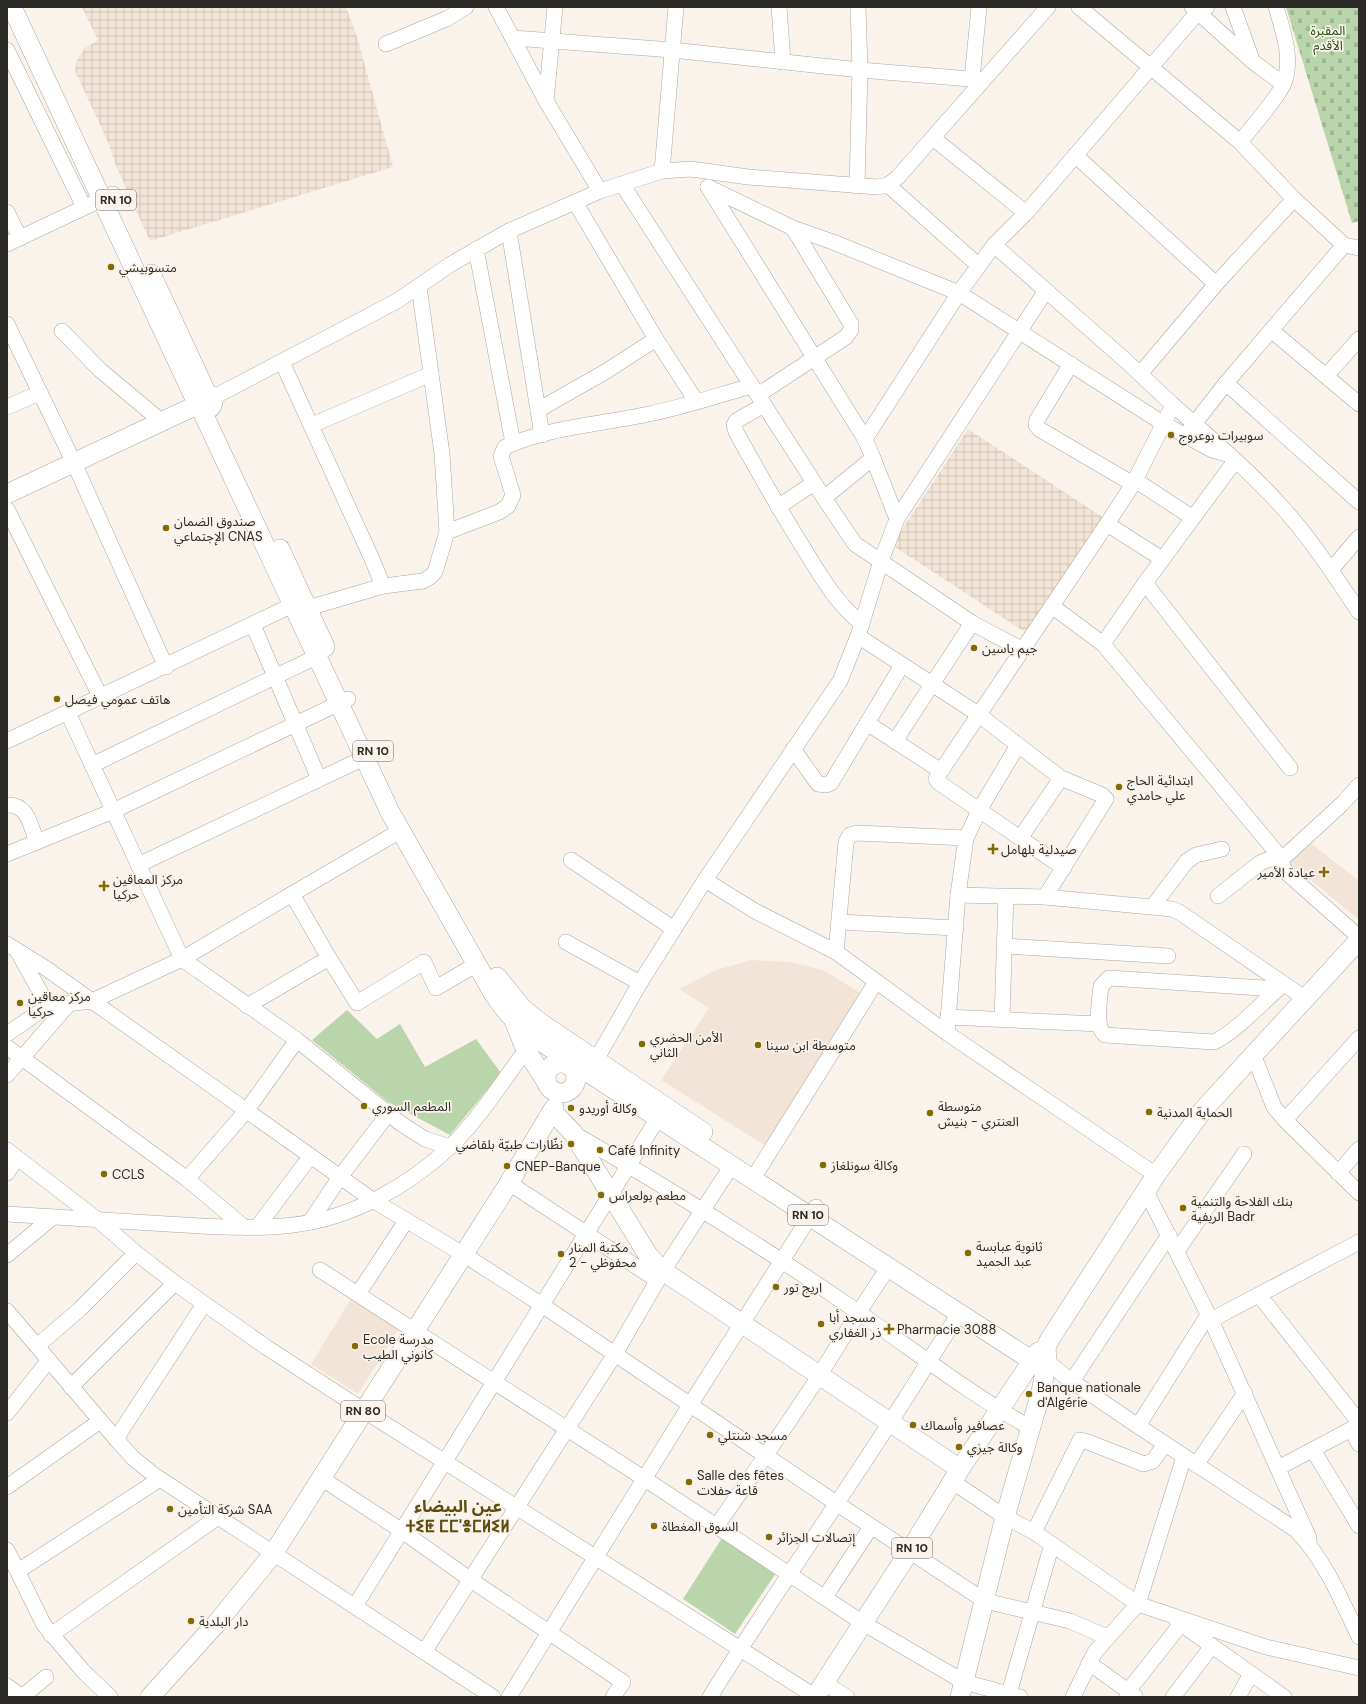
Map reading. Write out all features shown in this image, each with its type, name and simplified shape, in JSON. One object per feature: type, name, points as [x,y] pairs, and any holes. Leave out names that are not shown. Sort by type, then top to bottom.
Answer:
[{"type":"main road","name":"RN 10","points":[[12,7],[107,196],[301,605],[343,701],[364,758],[400,831],[493,993],[512,1018],[531,1033],[658,1118],[732,1165],[813,1212],[1043,1360]]},
{"type":"main road","name":"RN 10","points":[[24,7],[107,196]]},
{"type":"main road","points":[[7,494],[160,421],[204,402]]},
{"type":"main road","name":"RN 10","points":[[301,605],[316,657],[343,701],[409,825],[499,980],[524,1009],[566,1041],[581,1066],[759,1169],[813,1212],[888,1268],[959,1314],[1043,1360]]},
{"type":"main road","points":[[962,1690],[1005,1517],[1031,1428],[1043,1360],[1156,1175],[1203,1110],[1253,1054],[1306,1000],[1359,940]]},
{"type":"main road","points":[[512,1018],[526,1050],[548,1085],[560,1093],[581,1066]]},
{"type":"main road","points":[[581,1066],[550,1067],[547,1071],[548,1085],[554,1110],[573,1133],[612,1194],[655,1264],[660,1276],[742,1325],[890,1423],[956,1476]]},
{"type":"main road","name":"RN 80","points":[[150,1697],[216,1624],[273,1554],[363,1410],[509,1183],[581,1066]]},
{"type":"main road","name":"RN 10","points":[[818,1692],[1000,1410],[1043,1360]]},
{"type":"street","points":[[386,44],[442,13],[466,7]]},
{"type":"street","points":[[496,7],[546,101],[600,191]]},
{"type":"street","points":[[546,101],[553,42],[555,7]]},
{"type":"street","points":[[662,171],[676,7]]},
{"type":"street","points":[[779,7],[783,62]]},
{"type":"street","points":[[857,186],[860,70],[858,7]]},
{"type":"street","points":[[978,79],[979,7]]},
{"type":"street","points":[[204,402],[364,320],[397,301],[451,264],[509,231],[600,191],[662,171],[691,169],[748,177],[857,186],[877,187],[888,185],[898,177],[932,138],[978,79],[1048,7]]},
{"type":"street","points":[[1079,7],[1240,142],[1294,199],[1344,245],[1359,248]]},
{"type":"street","points":[[1233,7],[1252,61]]},
{"type":"street","points":[[1240,142],[1283,84],[1287,72],[1285,38],[1276,7]]},
{"type":"street","points":[[865,439],[978,265],[994,245],[1026,213],[1199,9],[1252,61],[1283,84]]},
{"type":"street","points":[[513,38],[672,50],[860,70],[978,79]]},
{"type":"street","points":[[7,50],[84,207]]},
{"type":"street","points":[[932,138],[1026,213]]},
{"type":"street","points":[[1075,155],[1216,284]]},
{"type":"street","points":[[691,169],[708,187],[865,439],[897,519]]},
{"type":"street","points":[[622,184],[855,544],[867,554],[881,561],[972,623],[1023,650]]},
{"type":"street","points":[[888,185],[978,265]]},
{"type":"street","points":[[708,187],[793,228],[833,242],[959,293],[1164,424],[1190,430],[1231,458],[1282,507],[1331,570],[1359,612]]},
{"type":"street","points":[[7,212],[13,241],[107,196]]},
{"type":"street","points":[[1140,374],[1216,284],[1294,199]]},
{"type":"street","points":[[575,202],[656,339],[696,401]]},
{"type":"street","points":[[793,228],[851,324],[851,330],[846,337],[758,395],[736,421],[734,425],[736,432],[778,507],[839,603],[860,630],[902,665],[978,714],[1061,778],[1102,795],[1106,799],[1045,898]]},
{"type":"street","points":[[509,231],[542,435]]},
{"type":"street","points":[[994,245],[1173,405],[1190,430]]},
{"type":"street","points":[[1190,430],[1226,383],[1344,245]]},
{"type":"street","points":[[476,249],[513,443]]},
{"type":"street","points":[[7,741],[253,625],[301,605],[383,586],[424,581],[435,572],[447,532],[442,454],[419,286]]},
{"type":"street","points":[[581,1066],[640,983],[705,880],[840,681],[860,630],[881,561],[897,519],[1045,292]]},
{"type":"street","points":[[7,324],[74,463],[166,667]]},
{"type":"street","points":[[62,331],[100,370],[160,421]]},
{"type":"street","points":[[1272,331],[1359,404]]},
{"type":"street","points":[[538,410],[605,372],[656,339]]},
{"type":"street","points":[[1326,376],[1359,339]]},
{"type":"street","points":[[282,362],[312,425],[383,586]]},
{"type":"street","points":[[1071,364],[1036,420],[1038,429],[1134,482],[1193,518]]},
{"type":"street","points":[[312,425],[431,374]]},
{"type":"street","points":[[1226,383],[1359,502]]},
{"type":"street","points":[[7,407],[40,393]]},
{"type":"street","points":[[447,532],[499,512],[508,506],[512,495],[501,456],[505,447],[513,443],[614,419],[649,414],[696,401],[758,395]]},
{"type":"street","points":[[1064,868],[980,809],[938,782],[936,779],[1134,482],[1173,405]]},
{"type":"street","points":[[824,498],[873,458]]},
{"type":"street","points":[[1104,644],[1145,583],[1193,518],[1231,458]]},
{"type":"street","points":[[778,507],[814,482]]},
{"type":"street","points":[[7,509],[101,698]]},
{"type":"street","points":[[1107,524],[1162,559]]},
{"type":"street","points":[[1331,570],[1359,537]]},
{"type":"street","points":[[1145,583],[1290,768]]},
{"type":"street","points":[[1052,606],[1104,644],[1282,859],[1288,874],[1359,937]]},
{"type":"street","points":[[895,741],[972,623]]},
{"type":"street","points":[[253,625],[319,779]]},
{"type":"street","points":[[92,765],[316,657]]},
{"type":"street","points":[[793,749],[818,784],[826,786],[831,783],[902,665]]},
{"type":"street","points":[[7,854],[113,811],[343,701]]},
{"type":"street","points":[[68,713],[182,959],[297,1040],[388,1114],[425,1139],[450,1146]]},
{"type":"street","points":[[867,723],[941,771]]},
{"type":"street","points":[[947,1033],[958,894],[966,838],[980,809],[1018,745]]},
{"type":"street","points":[[138,865],[364,758]]},
{"type":"street","points":[[1021,837],[1061,778]]},
{"type":"street","points":[[1218,896],[1260,863],[1270,859],[1282,859],[1342,804],[1359,785]]},
{"type":"street","points":[[7,805],[19,805],[24,809],[37,842]]},
{"type":"street","points":[[7,1034],[48,1006],[68,1005],[92,1001],[182,959],[400,831]]},
{"type":"street","points":[[836,952],[846,842],[850,835],[857,833],[966,838]]},
{"type":"street","points":[[1153,906],[1187,860],[1196,855],[1222,849]]},
{"type":"street","points":[[571,860],[674,929]]},
{"type":"street","points":[[705,880],[755,911],[836,952],[947,1033],[1156,1175]]},
{"type":"street","points":[[292,894],[328,958],[357,1003],[424,962],[436,988],[477,964]]},
{"type":"street","points":[[958,894],[1045,898],[1153,906],[1179,912],[1280,987],[1306,1000]]},
{"type":"street","points":[[1002,1020],[1006,896]]},
{"type":"street","points":[[839,922],[956,928]]},
{"type":"street","points":[[566,942],[640,983]]},
{"type":"street","points":[[1005,946],[1168,956]]},
{"type":"street","points":[[12,948],[47,969],[374,1201],[464,1254],[542,1305],[909,1552],[985,1601],[1070,1621],[1107,1636]]},
{"type":"street","points":[[12,948],[48,1006]]},
{"type":"street","points":[[247,1006],[328,958]]},
{"type":"street","points":[[1109,978],[1280,987],[1222,1039],[1214,1042],[1105,1035],[1100,1030],[1101,986],[1109,978]]},
{"type":"street","points":[[759,1169],[876,982]]},
{"type":"street","points":[[7,1075],[68,1005]]},
{"type":"street","points":[[948,1017],[1099,1024]]},
{"type":"street","points":[[1285,1120],[1359,1038]]},
{"type":"street","points":[[187,1179],[247,1110],[297,1040]]},
{"type":"street","points":[[7,1047],[251,1226]]},
{"type":"street","points":[[7,1214],[98,1220],[251,1226],[292,1225],[321,1220],[374,1201],[407,1182],[450,1146],[472,1122],[526,1050]]},
{"type":"street","points":[[1253,1054],[1274,1106],[1285,1120],[1359,1193]]},
{"type":"street","points":[[310,1222],[340,1177],[388,1114]]},
{"type":"street","points":[[355,1606],[658,1118]]},
{"type":"street","points":[[573,1133],[629,1165],[702,1210],[858,1312],[927,1362],[1000,1410],[1031,1428]]},
{"type":"street","points":[[1338,1173],[1359,1149]]},
{"type":"street","points":[[7,1172],[12,1154],[98,1220],[136,1253],[175,1283],[363,1410],[739,1649],[818,1692],[847,1697]]},
{"type":"street","points":[[1176,1251],[1244,1154]]},
{"type":"street","points":[[251,1226],[310,1157]]},
{"type":"street","points":[[424,1652],[566,1428],[615,1354],[660,1276],[732,1165]]},
{"type":"street","points":[[509,1183],[587,1234],[660,1276]]},
{"type":"street","points":[[1146,1191],[1210,1317],[1312,1546],[1322,1562],[1359,1637]]},
{"type":"street","points":[[508,1697],[550,1632],[690,1405],[813,1212]]},
{"type":"street","points":[[7,1255],[53,1217]]},
{"type":"street","points":[[358,1294],[406,1221]]},
{"type":"street","points":[[1072,1382],[1169,1235]]},
{"type":"street","points":[[1138,1426],[1210,1317],[1357,1248]]},
{"type":"street","points":[[37,1346],[80,1309],[136,1253]]},
{"type":"street","points":[[716,1527],[766,1456],[819,1376],[858,1312],[888,1268]]},
{"type":"street","points":[[320,1270],[645,1479],[788,1575],[825,1597],[962,1690],[1013,1696],[1032,1612],[1052,1544]]},
{"type":"street","points":[[71,1387],[175,1283]]},
{"type":"street","points":[[1259,1295],[1356,1425],[1359,1444]]},
{"type":"street","points":[[116,1439],[204,1304]]},
{"type":"street","points":[[7,1311],[116,1439],[134,1458],[160,1479],[493,1697]]},
{"type":"street","points":[[710,1697],[739,1649],[890,1423],[927,1362],[959,1314]]},
{"type":"street","points":[[7,1413],[49,1360]]},
{"type":"street","points":[[1043,1360],[1072,1382],[1190,1461],[1276,1515],[1296,1530],[1312,1546]]},
{"type":"street","points":[[1073,1697],[1095,1652],[1107,1636],[1138,1604],[1190,1461],[1245,1393]]},
{"type":"street","points":[[7,1487],[100,1420]]},
{"type":"street","points":[[1278,1468],[1356,1425]]},
{"type":"street","points":[[1034,1532],[1080,1440],[1144,1464],[1153,1460],[1165,1444]]},
{"type":"street","points":[[1313,1450],[1359,1526]]},
{"type":"street","points":[[956,1476],[1005,1517],[1034,1532],[1138,1604],[1266,1647],[1359,1668]]},
{"type":"street","points":[[321,1478],[402,1531],[471,1580],[623,1682],[613,1697]]},
{"type":"street","points":[[18,1571],[160,1479]]},
{"type":"street","points":[[51,1635],[218,1517]]},
{"type":"street","points":[[825,1597],[871,1526]]},
{"type":"street","points":[[7,1550],[44,1625],[51,1635],[82,1671],[110,1697]]},
{"type":"street","points":[[1157,1610],[1181,1624],[1284,1697]]},
{"type":"street","points":[[1089,1663],[1130,1695],[1181,1624]]},
{"type":"street","points":[[1173,1697],[1212,1646]]},
{"type":"street","points":[[1238,1697],[1251,1674]]},
{"type":"street","points":[[7,1686],[22,1697],[46,1677]]},
{"type":"shaded area","points":[[82,7],[346,7],[357,37],[393,167],[150,241],[116,166],[108,142],[75,71],[77,60],[85,48],[98,40]]},
{"type":"shaded area","points":[[968,429],[1104,518],[1028,634],[892,545]]},
{"type":"shaded area","name":"عيادة الأمير","points":[[1308,841],[1359,881],[1359,920],[1289,862]]},
{"type":"shaded area","name":"متوسطة ابن سينا","points":[[751,960],[789,962],[825,971],[864,995],[766,1146],[661,1080],[709,1008],[679,989],[716,970]]},
{"type":"shaded area","name":"Ecole مدرسة كانوني الطيب","points":[[351,1299],[399,1328],[358,1394],[311,1364]]},
{"type":"green space","name":"المقبرة الأقدم","points":[[1286,7],[1359,7],[1359,221],[1352,223]]},
{"type":"green space","points":[[347,1010],[377,1039],[400,1024],[425,1067],[476,1039],[501,1073],[450,1135],[388,1102],[312,1040]]},
{"type":"green space","points":[[722,1538],[776,1573],[735,1634],[683,1599]]},
{"type":"place","name":"متسوبيشي","points":[[111,267]]},
{"type":"place","name":"سوبيرات بوعروج","points":[[1171,435]]},
{"type":"place","name":"صندوق الضمان الإجتماعي CNAS","points":[[166,528]]},
{"type":"place","name":"جيم ياسين","points":[[974,648]]},
{"type":"place","name":"هاتف عمومي فيصل","points":[[57,699]]},
{"type":"place","name":"ابتدائية الحاج علي حامدي","points":[[1119,787]]},
{"type":"place","name":"صيدلية بلهامل","points":[[993,849]]},
{"type":"place","name":"عيادة الأمير","points":[[1324,872]]},
{"type":"place","name":"مركز المعاقين حركيا","points":[[104,886]]},
{"type":"place","name":"مركز معاقين حركيا","points":[[20,1003]]},
{"type":"place","name":"الأمن الحضري الثاني","points":[[642,1044]]},
{"type":"place","name":"متوسطة ابن سينا","points":[[758,1045]]},
{"type":"place","name":"المطعم السوري","points":[[364,1106]]},
{"type":"place","name":"وكالة أوريدو","points":[[571,1108]]},
{"type":"place","name":"الحماية المدنية","points":[[1149,1112]]},
{"type":"place","name":"متوسطة العنتري - بنيش","points":[[930,1113]]},
{"type":"place","name":"نظّارات طبيّة بلقاضي","points":[[571,1144]]},
{"type":"place","name":"Café Infinity","points":[[600,1150]]},
{"type":"place","name":"وكالة سونلغاز","points":[[823,1165]]},
{"type":"place","name":"CNEP-Banque","points":[[507,1166]]},
{"type":"place","name":"CCLS","points":[[104,1174]]},
{"type":"place","name":"مطعم بولعراس","points":[[601,1195]]},
{"type":"place","name":"بنك الفلاحة والتنمية الريفية Badr","points":[[1183,1208]]},
{"type":"place","name":"ثانوية عبابسة عبد الحميد","points":[[968,1253]]},
{"type":"place","name":"مكتبة المنار 2 - محفوظي","points":[[561,1254]]},
{"type":"place","name":"اريج تور","points":[[776,1287]]},
{"type":"place","name":"مسجد أبا ذر الغفاري","points":[[821,1324]]},
{"type":"place","name":"Pharmacie 3088","points":[[889,1329]]},
{"type":"place","name":"Ecole مدرسة كانوني الطيب","points":[[355,1346]]},
{"type":"place","name":"Banque nationale d'Algérie","points":[[1029,1394]]},
{"type":"place","name":"عصافير وأسماك","points":[[913,1425]]},
{"type":"place","name":"مسجد شنتلي","points":[[710,1435]]},
{"type":"place","name":"وكالة جيزي","points":[[959,1447]]},
{"type":"place","name":"Salle des fêtes قاعة حفلات","points":[[689,1482]]},
{"type":"place","name":"شركة التأمين SAA","points":[[170,1509]]},
{"type":"place","name":"السوق المغطاة","points":[[654,1526]]},
{"type":"place","name":"إتصالات الجزائر","points":[[769,1537]]},
{"type":"place","name":"دار البلدية","points":[[191,1621]]},
{"type":"district","name":"عين البيضاء ⵜⵉⵟ ⵎⵎ'ⴻⵎⵍⵉⵍ","points":[[458,1516]]}]
